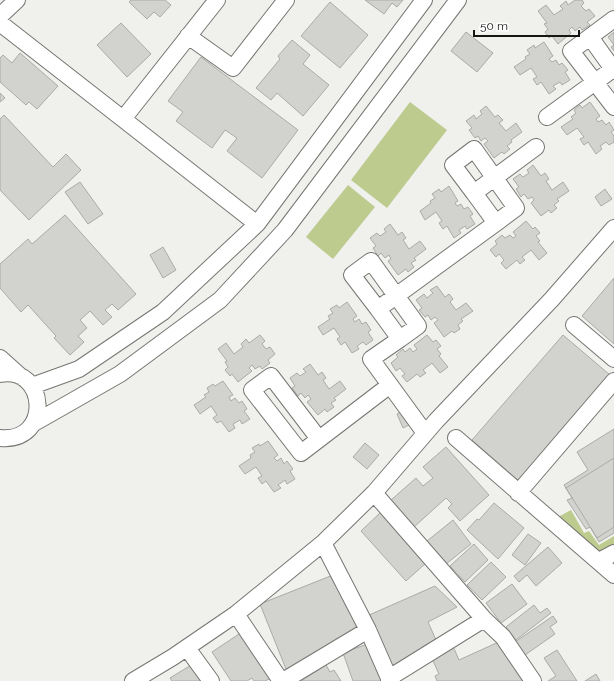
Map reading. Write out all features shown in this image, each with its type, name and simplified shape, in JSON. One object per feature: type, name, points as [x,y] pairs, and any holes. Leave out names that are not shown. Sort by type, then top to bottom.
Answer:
[{"type":"street","points":[[0,16],[17,0]]},
{"type":"street","points":[[123,119],[217,0]]},
{"type":"street","points":[[188,36],[233,68],[286,0]]},
{"type":"street","points":[[0,374],[12,373],[27,381],[79,369],[162,312],[257,224],[424,0]]},
{"type":"street","points":[[3,441],[23,434],[34,423],[120,374],[220,300],[285,230],[458,0]]},
{"type":"street","points":[[614,19],[571,51],[614,106]]},
{"type":"street","points":[[0,23],[257,224]]},
{"type":"street","points":[[547,117],[613,70],[590,37]]},
{"type":"street","points":[[474,193],[536,148]]},
{"type":"street","points":[[378,309],[496,223],[516,208],[474,150],[453,165],[496,223]]},
{"type":"street","points":[[133,681],[151,676],[187,648],[236,614],[323,543],[374,494],[425,433],[552,299],[614,228]]},
{"type":"street","points":[[400,339],[352,275],[371,261],[418,326],[400,339],[371,359],[425,433]]},
{"type":"street","points":[[574,325],[614,359]]},
{"type":"street","points":[[0,358],[27,381],[37,395],[39,404],[38,414],[34,423]]},
{"type":"street","points":[[319,439],[271,376],[252,390],[300,453],[319,439],[390,385]]},
{"type":"street","points":[[518,493],[614,381]]},
{"type":"street","points":[[456,438],[518,493],[609,568],[614,553]]},
{"type":"street","points":[[374,494],[484,619],[503,637],[533,681]]},
{"type":"street","points":[[323,543],[368,630],[389,679],[484,619]]},
{"type":"street","points":[[236,614],[282,681],[368,630]]},
{"type":"street","points":[[187,648],[211,681]]},
{"type":"green space","points":[[410,102],[447,130],[387,208],[351,180]]},
{"type":"green space","points":[[348,185],[375,207],[333,259],[306,237]]},
{"type":"green space","points":[[571,510],[584,533],[589,531],[599,545],[614,536],[614,544],[597,553],[558,517]]},
{"type":"building","points":[[131,0],[165,0],[171,5],[160,17],[154,12],[147,19],[129,2]]},
{"type":"building","points":[[365,0],[403,0],[397,7],[392,3],[384,14]]},
{"type":"building","points":[[575,0],[582,0],[584,3],[581,6],[586,11],[589,9],[595,16],[587,22],[590,25],[582,30],[580,27],[575,31],[572,27],[569,30],[571,33],[558,44],[552,36],[549,38],[545,32],[548,29],[544,24],[547,23],[538,11],[546,5],[554,15],[563,9],[560,6],[566,1],[568,5]]},
{"type":"building","points":[[330,2],[368,35],[340,68],[301,36]]},
{"type":"building","points":[[121,23],[151,54],[127,77],[97,45]]},
{"type":"building","points":[[466,32],[493,53],[477,72],[451,51]]},
{"type":"building","points":[[614,32],[614,45],[608,37]]},
{"type":"building","points":[[292,40],[310,55],[303,64],[329,85],[303,116],[277,93],[271,100],[256,88],[280,59],[278,56]]},
{"type":"building","points":[[544,42],[553,56],[549,59],[552,62],[556,60],[559,65],[562,63],[568,70],[565,72],[570,80],[562,85],[560,82],[553,86],[556,89],[549,94],[541,82],[537,85],[533,79],[537,77],[531,68],[520,75],[514,67],[526,59],[525,57],[530,54],[527,50],[534,45],[535,48]]},
{"type":"building","points":[[20,53],[58,86],[37,109],[29,102],[26,105],[0,82],[0,58],[3,55],[12,63]]},
{"type":"building","points":[[201,57],[298,130],[262,178],[227,151],[237,138],[225,130],[212,148],[176,121],[183,112],[168,101]]},
{"type":"building","points":[[0,93],[5,98],[0,102]]},
{"type":"building","points":[[590,102],[600,116],[596,119],[598,122],[602,120],[606,125],[609,122],[614,130],[611,132],[614,136],[614,142],[609,145],[606,142],[600,146],[602,149],[596,154],[588,142],[584,145],[580,139],[584,137],[577,128],[567,135],[561,127],[573,119],[571,117],[576,113],[574,110],[580,105],[582,108]]},
{"type":"building","points":[[486,106],[495,117],[498,115],[503,120],[499,123],[506,131],[516,123],[522,132],[511,140],[512,142],[507,146],[510,149],[504,154],[502,152],[494,158],[484,144],[488,141],[485,138],[481,141],[478,136],[475,138],[469,130],[472,128],[466,121],[474,115],[476,119],[482,114],[480,111]]},
{"type":"building","points":[[4,115],[53,167],[66,154],[81,170],[29,220],[0,190],[0,119]]},
{"type":"building","points":[[533,165],[541,176],[545,173],[549,179],[546,181],[552,190],[563,182],[569,191],[557,199],[559,201],[554,205],[557,208],[551,213],[549,210],[541,216],[531,203],[534,200],[532,197],[528,199],[524,194],[521,197],[516,189],[519,187],[513,179],[520,174],[523,177],[529,173],[527,170]]},
{"type":"building","points":[[80,182],[103,214],[88,224],[65,192]]},
{"type":"building","points":[[449,186],[458,201],[455,203],[457,206],[461,204],[464,209],[468,207],[473,214],[470,216],[475,224],[467,229],[465,226],[459,230],[461,233],[454,238],[447,226],[443,229],[439,223],[442,221],[436,212],[425,220],[420,211],[435,198],[432,194],[439,189],[441,192]]},
{"type":"building","points":[[605,189],[612,199],[601,206],[595,197]]},
{"type":"building","points":[[65,215],[136,294],[118,310],[112,304],[105,310],[112,317],[103,325],[90,311],[80,320],[87,328],[78,336],[84,342],[70,355],[54,338],[56,336],[28,305],[21,312],[0,288],[0,264],[28,239],[32,244]]},
{"type":"building","points":[[526,221],[533,229],[535,227],[540,233],[536,236],[540,241],[538,242],[547,253],[539,260],[531,250],[522,257],[525,260],[520,264],[517,260],[506,269],[501,263],[504,260],[499,254],[496,257],[490,250],[497,244],[495,241],[502,235],[505,238],[510,235],[513,238],[516,236],[513,232]]},
{"type":"building","points":[[390,224],[398,235],[402,232],[406,238],[403,240],[409,249],[420,241],[426,249],[414,258],[416,260],[411,263],[414,267],[408,272],[406,269],[398,275],[388,261],[391,259],[389,255],[385,258],[381,253],[378,256],[373,248],[376,246],[370,238],[377,233],[380,236],[386,232],[384,229]]},
{"type":"building","points":[[163,247],[176,270],[163,278],[150,255]]},
{"type":"building","points":[[614,278],[614,344],[582,316]]},
{"type":"building","points":[[437,286],[445,297],[449,294],[453,299],[450,302],[456,310],[466,303],[473,311],[461,319],[463,321],[458,325],[460,329],[454,333],[452,331],[444,337],[434,323],[438,320],[435,317],[431,320],[428,315],[425,317],[419,310],[422,308],[416,300],[424,294],[427,298],[433,293],[430,290]]},
{"type":"building","points":[[347,302],[357,316],[353,319],[355,322],[359,319],[362,324],[366,322],[371,330],[368,332],[373,340],[366,345],[363,342],[357,346],[359,349],[352,353],[345,342],[341,345],[337,339],[340,337],[334,328],[323,335],[318,327],[330,319],[328,316],[333,313],[330,309],[337,305],[339,308]]},
{"type":"building","points":[[260,335],[265,341],[262,344],[266,349],[270,347],[275,354],[268,360],[270,363],[262,369],[260,366],[255,369],[252,365],[249,368],[252,371],[238,382],[232,374],[230,376],[225,370],[228,367],[225,362],[227,361],[218,349],[226,343],[234,354],[243,347],[241,344],[246,339],[249,343]]},
{"type":"building","points":[[427,335],[433,342],[436,340],[441,346],[437,349],[441,354],[439,356],[448,367],[440,373],[432,363],[423,370],[426,373],[420,377],[417,374],[407,382],[402,376],[405,374],[400,368],[396,371],[391,363],[398,357],[396,355],[403,349],[405,352],[410,348],[413,352],[417,349],[414,345]]},
{"type":"building","points":[[563,335],[610,375],[519,481],[472,440]]},
{"type":"building","points":[[310,364],[318,375],[322,372],[326,378],[323,380],[329,389],[340,381],[346,389],[334,398],[336,400],[331,403],[334,407],[327,412],[325,409],[318,415],[307,402],[311,399],[308,395],[305,398],[301,393],[298,396],[292,388],[295,386],[290,378],[297,373],[300,376],[306,372],[303,369]]},
{"type":"building","points":[[223,381],[233,395],[229,397],[231,401],[235,398],[239,403],[242,401],[247,409],[244,411],[250,419],[242,424],[240,420],[233,424],[235,428],[229,432],[221,421],[217,423],[213,418],[217,415],[211,406],[200,414],[194,405],[206,397],[204,395],[209,392],[207,388],[213,384],[215,386]]},
{"type":"building","points":[[404,410],[411,424],[403,428],[397,414]]},
{"type":"building","points":[[614,429],[614,533],[599,542],[590,527],[586,529],[567,500],[572,498],[564,485],[588,470],[577,452]]},
{"type":"building","points":[[268,441],[278,455],[274,458],[277,461],[281,458],[284,464],[287,461],[293,469],[290,471],[295,479],[287,484],[285,480],[278,485],[281,488],[274,492],[266,481],[262,484],[258,478],[262,476],[256,467],[245,474],[239,466],[251,458],[250,455],[255,452],[252,448],[259,444],[260,446]]},
{"type":"building","points":[[365,443],[379,455],[367,469],[353,457]]},
{"type":"building","points":[[446,447],[489,495],[460,521],[448,508],[452,504],[446,498],[414,527],[390,501],[416,478],[423,486],[433,478],[423,467]]},
{"type":"building","points":[[614,458],[614,527],[597,538],[566,488]]},
{"type":"building","points":[[494,503],[524,528],[498,559],[467,530],[477,519],[479,520]]},
{"type":"building","points":[[381,512],[427,562],[406,581],[361,531]]},
{"type":"building","points":[[453,520],[471,544],[446,564],[427,541]]},
{"type":"building","points":[[528,534],[541,543],[525,565],[512,555]]},
{"type":"building","points":[[474,544],[488,560],[465,582],[450,566]]},
{"type":"building","points":[[548,547],[562,563],[536,586],[527,575],[519,582],[514,576]]},
{"type":"building","points":[[491,562],[506,577],[482,600],[467,585]]},
{"type":"building","points":[[338,573],[364,638],[286,669],[260,604]]},
{"type":"building","points":[[512,584],[527,604],[501,623],[486,603]]},
{"type":"building","points":[[435,586],[457,607],[428,622],[436,640],[422,647],[425,651],[391,667],[367,616]]},
{"type":"building","points":[[534,605],[540,613],[547,608],[551,613],[516,640],[506,627]]},
{"type":"building","points":[[553,616],[557,622],[550,627],[555,634],[525,655],[515,642]]},
{"type":"building","points":[[248,628],[271,678],[265,681],[254,681],[252,678],[247,681],[231,681],[212,652]]},
{"type":"building","points":[[503,640],[523,681],[437,681],[435,676],[439,674],[430,654],[452,644],[459,660]]},
{"type":"building","points":[[370,643],[384,681],[353,681],[343,653]]},
{"type":"building","points":[[557,650],[577,681],[548,681],[556,676],[544,658]]},
{"type":"building","points":[[201,659],[215,681],[172,681],[170,678]]},
{"type":"building","points":[[326,665],[330,672],[334,670],[341,681],[301,681]]},
{"type":"building","points":[[596,674],[600,681],[585,681]]}]
